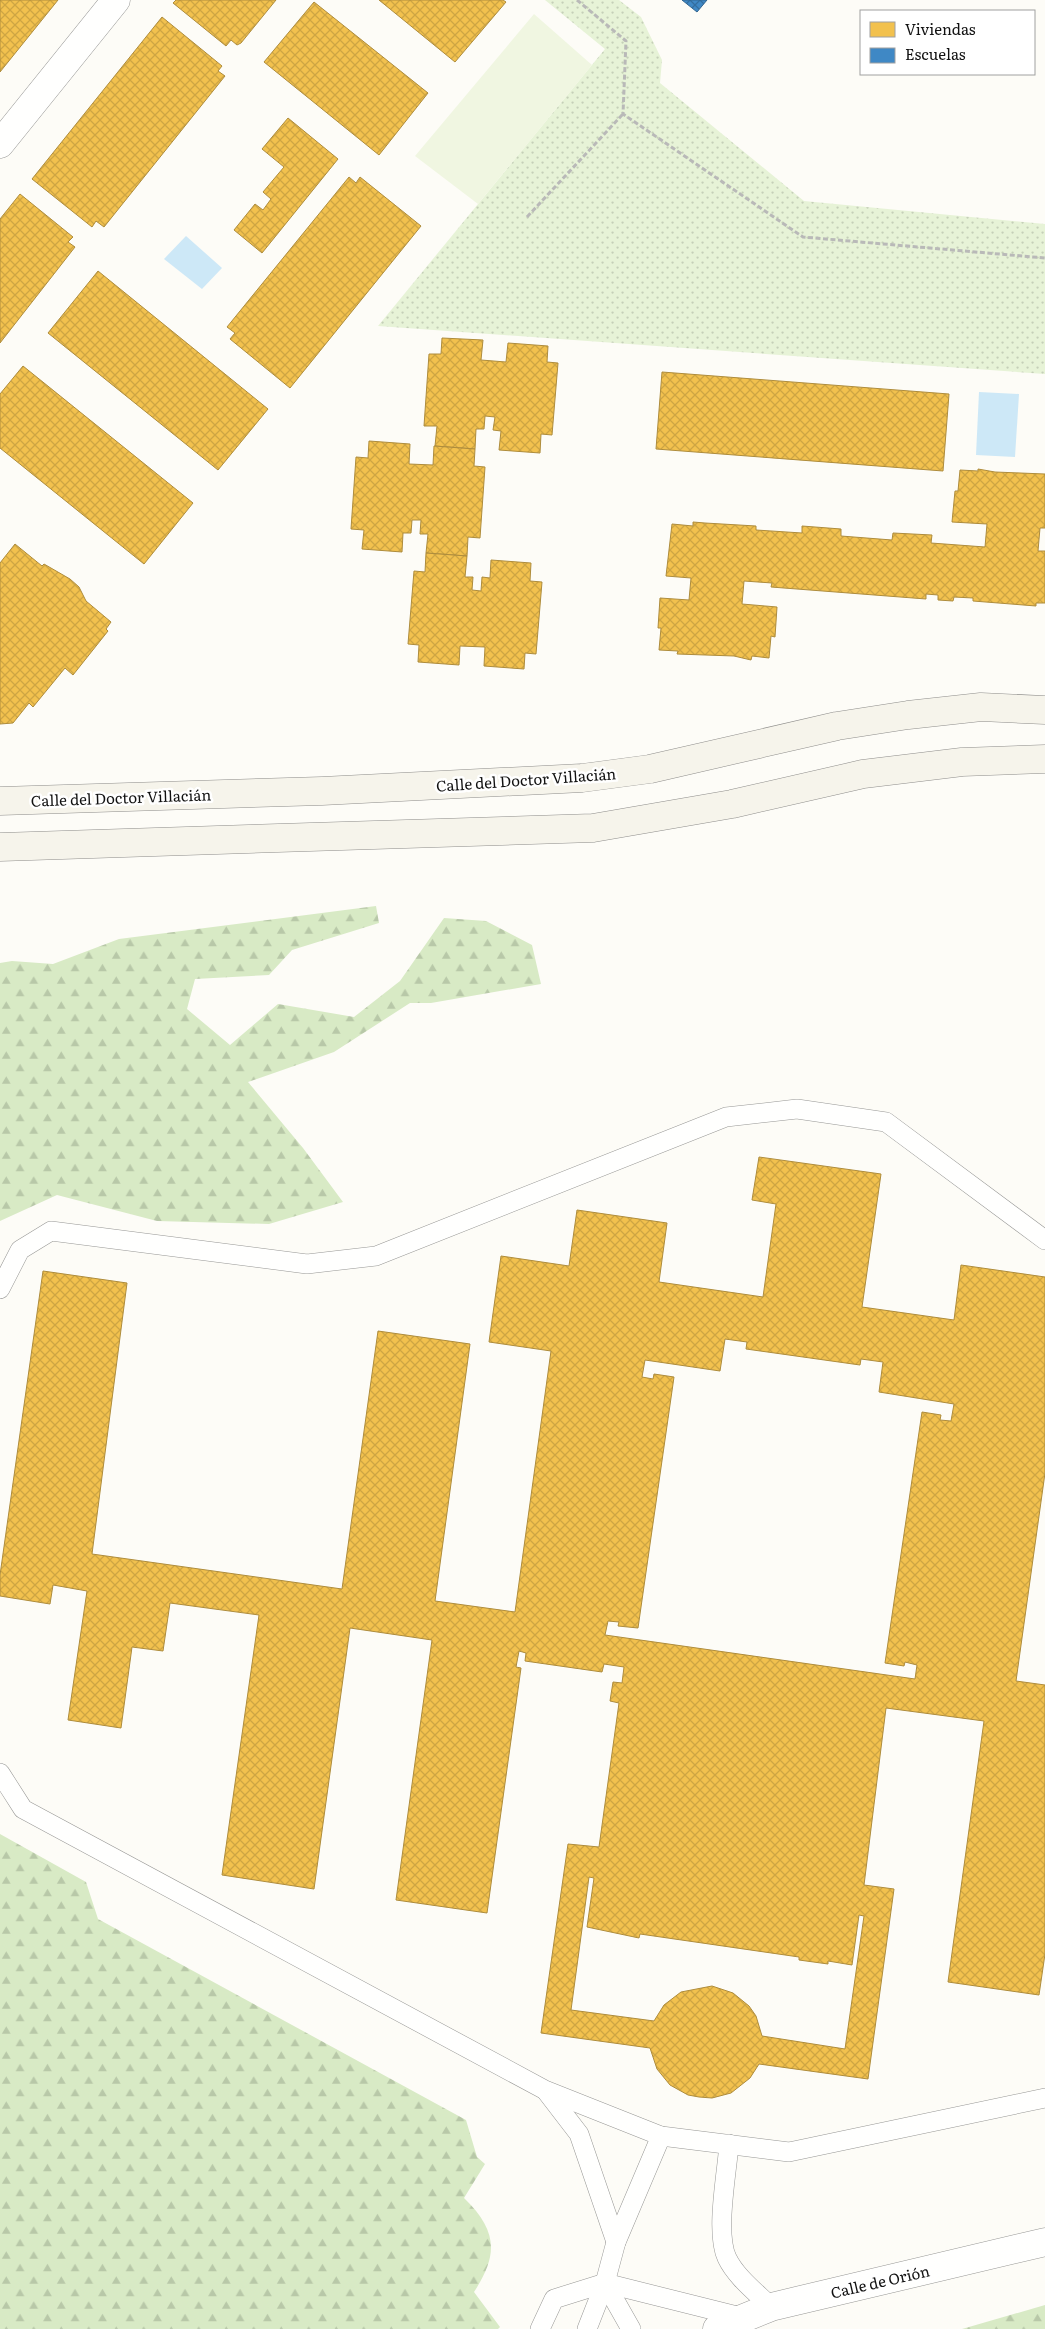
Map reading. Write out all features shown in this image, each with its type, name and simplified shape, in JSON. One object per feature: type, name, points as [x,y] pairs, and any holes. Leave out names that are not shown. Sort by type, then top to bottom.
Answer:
[{"type":"street","points":[[0,144],[116,0]]},
{"type":"street","name":"Calle del Doctor Villacián","points":[[0,801],[322,790],[582,778],[650,769],[837,726],[908,714],[981,707],[1045,710]]},
{"type":"street","points":[[0,847],[593,828],[732,804],[863,774],[962,762],[1045,759]]},
{"type":"street","name":"Calle de Orión","points":[[718,2329],[771,2307],[1045,2242]]},
{"type":"lane","points":[[0,1289],[20,1250],[51,1231],[307,1264],[376,1256],[726,1117],[797,1109],[886,1122],[1045,1240]]},
{"type":"lane","points":[[0,1774],[23,1809],[545,2090],[661,2136],[789,2152],[1045,2098]]},
{"type":"lane","points":[[545,2090],[579,2134],[616,2242]]},
{"type":"lane","points":[[586,2329],[605,2283],[616,2242],[661,2136]]},
{"type":"lane","points":[[729,2144],[722,2235],[727,2259],[747,2284],[771,2307]]},
{"type":"lane","points":[[605,2283],[631,2329]]},
{"type":"lane","points":[[540,2329],[554,2299],[605,2283],[745,2318]]},
{"type":"path","points":[[527,217],[623,114],[626,40],[577,0]]},
{"type":"path","points":[[623,114],[803,237],[1045,258]]},
{"type":"green space","points":[[545,0],[619,0],[641,17],[662,60],[660,83],[804,201],[1045,224],[1045,374],[378,326],[605,49]]},
{"type":"green space","points":[[534,14],[592,65],[478,204],[415,156]]},
{"type":"green space","points":[[376,906],[379,923],[292,950],[269,975],[195,979],[187,1009],[230,1045],[278,1004],[354,1017],[400,981],[444,918],[486,921],[532,945],[541,984],[431,1003],[410,1003],[334,1052],[248,1082],[303,1148],[343,1202],[269,1224],[157,1221],[57,1195],[0,1221],[0,963],[12,961],[53,964],[119,939]]},
{"type":"green space","points":[[0,1834],[86,1882],[98,1919],[466,2120],[477,2157],[485,2164],[464,2198],[483,2221],[491,2243],[488,2266],[474,2292],[500,2327],[498,2329],[0,2329]]},
{"type":"green space","points":[[1045,2305],[1045,2329],[962,2329]]},
{"type":"water","points":[[186,236],[222,268],[202,289],[164,259]]},
{"type":"water","points":[[979,392],[1019,394],[1015,457],[976,455]]},
{"type":"building: Viviendas","points":[[0,0],[58,0],[0,72]]},
{"type":"building: Viviendas","points":[[176,0],[276,0],[241,43],[237,45],[231,40],[226,46],[173,3]]},
{"type":"building: Viviendas","points":[[379,0],[503,0],[506,2],[455,62]]},
{"type":"building: Viviendas","points":[[314,2],[428,93],[379,155],[264,62]]},
{"type":"building: Viviendas","points":[[162,17],[222,66],[218,71],[225,76],[104,227],[96,221],[92,227],[32,179]]},
{"type":"building: Viviendas","points":[[288,118],[338,159],[262,253],[234,230],[255,204],[263,210],[271,199],[263,192],[284,167],[262,149]]},
{"type":"building: Viviendas","points":[[349,177],[356,183],[360,177],[421,226],[290,388],[230,339],[235,333],[227,327]]},
{"type":"building: Viviendas","points":[[20,194],[73,237],[68,242],[75,247],[0,343],[0,219]]},
{"type":"building: Viviendas","points":[[98,271],[268,409],[218,470],[48,333]]},
{"type":"building: Viviendas","points":[[442,338],[483,340],[481,360],[506,362],[508,343],[548,346],[547,362],[558,363],[552,435],[541,434],[540,453],[499,450],[501,431],[493,430],[495,417],[485,416],[484,429],[476,429],[475,449],[435,446],[437,426],[424,426],[429,354],[441,354]]},
{"type":"building: Viviendas","points":[[23,366],[193,503],[144,564],[0,448],[0,394]]},
{"type":"building: Viviendas","points":[[662,372],[949,394],[943,471],[656,449]]},
{"type":"building: Viviendas","points":[[369,441],[410,444],[409,464],[433,465],[434,446],[475,449],[474,466],[485,467],[480,538],[468,537],[467,556],[426,553],[428,534],[420,534],[421,520],[412,520],[411,533],[403,533],[402,552],[362,549],[364,530],[351,529],[356,457],[368,458]]},
{"type":"building: Viviendas","points":[[978,469],[995,472],[1045,474],[1045,528],[1040,528],[1038,551],[1045,551],[1045,603],[1036,603],[1036,606],[973,601],[973,598],[954,597],[953,601],[938,600],[938,595],[926,594],[926,599],[771,587],[772,583],[744,581],[742,604],[777,607],[775,637],[771,636],[769,658],[752,656],[751,660],[734,656],[677,654],[678,651],[659,650],[661,628],[658,628],[660,598],[689,600],[691,578],[666,576],[672,524],[693,526],[693,522],[756,526],[756,530],[802,533],[802,526],[841,529],[841,536],[892,540],[893,533],[932,535],[931,543],[985,547],[987,524],[952,522],[955,491],[958,491],[960,470],[978,471]]},
{"type":"building: Viviendas","points":[[15,544],[42,566],[44,564],[70,579],[79,587],[86,601],[111,622],[106,629],[108,631],[73,675],[65,668],[33,707],[29,703],[13,723],[0,724],[0,563]]},
{"type":"building: Viviendas","points":[[426,553],[467,556],[465,577],[473,577],[472,590],[481,591],[482,577],[490,578],[491,560],[531,563],[530,581],[542,582],[536,654],[525,653],[524,669],[484,666],[485,647],[460,646],[459,665],[418,662],[419,645],[408,644],[414,571],[425,572]]},
{"type":"building: Viviendas","points":[[759,1157],[881,1174],[862,1307],[954,1320],[961,1265],[1045,1277],[1045,1473],[1016,1681],[1045,1685],[1045,1954],[1039,1995],[948,1982],[984,1721],[886,1708],[864,1885],[894,1889],[868,2079],[759,2064],[750,2078],[731,2093],[712,2098],[688,2095],[670,2085],[657,2069],[650,2048],[541,2033],[568,1844],[599,1847],[619,1703],[610,1701],[613,1682],[622,1683],[624,1667],[604,1664],[602,1672],[525,1661],[526,1653],[519,1651],[516,1667],[521,1668],[487,1913],[396,1900],[432,1640],[350,1628],[314,1889],[222,1875],[259,1615],[170,1603],[163,1651],[132,1647],[121,1728],[68,1720],[87,1591],[53,1585],[50,1604],[0,1596],[0,1575],[43,1271],[127,1283],[92,1554],[342,1589],[378,1331],[470,1344],[435,1601],[515,1612],[551,1351],[489,1342],[501,1256],[569,1266],[577,1210],[667,1223],[659,1282],[763,1297],[776,1204],[752,1200]],"holes":[[[725,1339],[747,1342],[746,1349],[860,1365],[861,1359],[883,1362],[879,1392],[954,1404],[951,1421],[940,1420],[941,1415],[922,1412],[885,1663],[904,1666],[905,1662],[917,1665],[915,1679],[605,1635],[608,1621],[619,1622],[618,1626],[638,1628],[674,1377],[654,1374],[653,1379],[642,1377],[645,1360],[720,1371]],[[589,1877],[594,1878],[587,1927],[639,1938],[640,1934],[799,1957],[799,1960],[828,1964],[828,1961],[852,1965],[859,1915],[864,1916],[845,2049],[762,2036],[756,2016],[749,2006],[733,1993],[712,1986],[681,1992],[664,2005],[654,2021],[571,2010]]]},
{"type":"building: Escuelas","points":[[682,0],[707,0],[697,12]]}]
